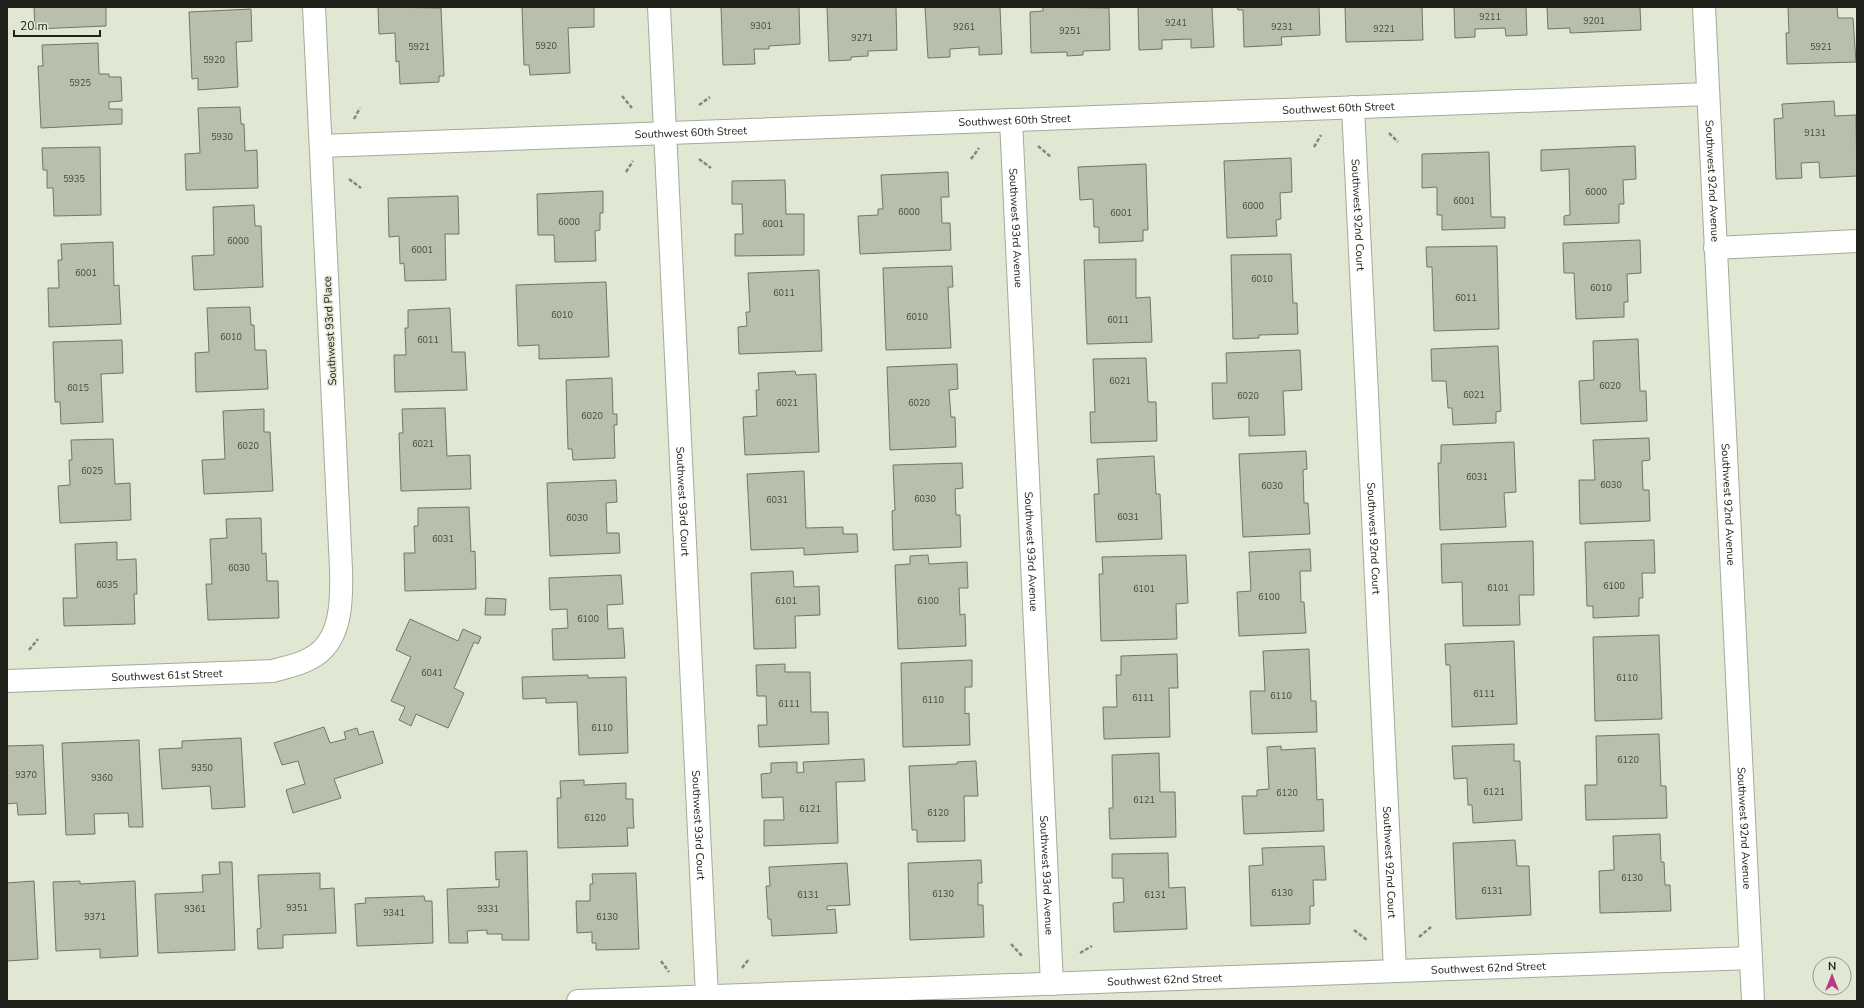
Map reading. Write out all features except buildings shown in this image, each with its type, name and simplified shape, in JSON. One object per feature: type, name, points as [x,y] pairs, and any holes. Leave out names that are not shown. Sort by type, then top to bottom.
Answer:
[{"type":"street","name":"Southwest 93rd Place","points":[[314,7],[342,588],[339,616],[335,630],[322,651]]},
{"type":"street","name":"Southwest 93rd Court","points":[[659,7],[707,996]]},
{"type":"street","name":"Southwest 92nd Avenue","points":[[1704,7],[1753,1001]]},
{"type":"street","name":"Southwest 60th Street","points":[[321,146],[1708,94]]},
{"type":"street","name":"Southwest 92nd Court","points":[[1353,107],[1395,970]]},
{"type":"street","name":"Southwest 93rd Avenue","points":[[1011,120],[1052,984]]},
{"type":"street","points":[[1715,248],[1857,241]]},
{"type":"street","name":"Southwest 61st Street","points":[[7,681],[255,672],[290,666],[312,658],[322,651]]},
{"type":"street","name":"Southwest 62nd Street","points":[[578,1001],[1751,958]]},
{"type":"path","points":[[622,96],[632,108]]},
{"type":"path","points":[[697,107],[710,97]]},
{"type":"path","points":[[353,120],[360,108]]},
{"type":"path","points":[[1390,133],[1398,142]]},
{"type":"path","points":[[1314,147],[1321,135]]},
{"type":"path","points":[[1037,144],[1051,157]]},
{"type":"path","points":[[972,159],[980,147]]},
{"type":"path","points":[[698,157],[711,168]]},
{"type":"path","points":[[626,172],[634,159]]},
{"type":"path","points":[[349,179],[361,188]]},
{"type":"path","points":[[29,650],[38,639]]},
{"type":"path","points":[[1419,937],[1431,927]]},
{"type":"path","points":[[1354,930],[1367,940]]},
{"type":"path","points":[[1011,944],[1022,956]]},
{"type":"path","points":[[1080,953],[1092,946]]},
{"type":"path","points":[[739,971],[749,959]]},
{"type":"path","points":[[661,961],[670,973]]}]
